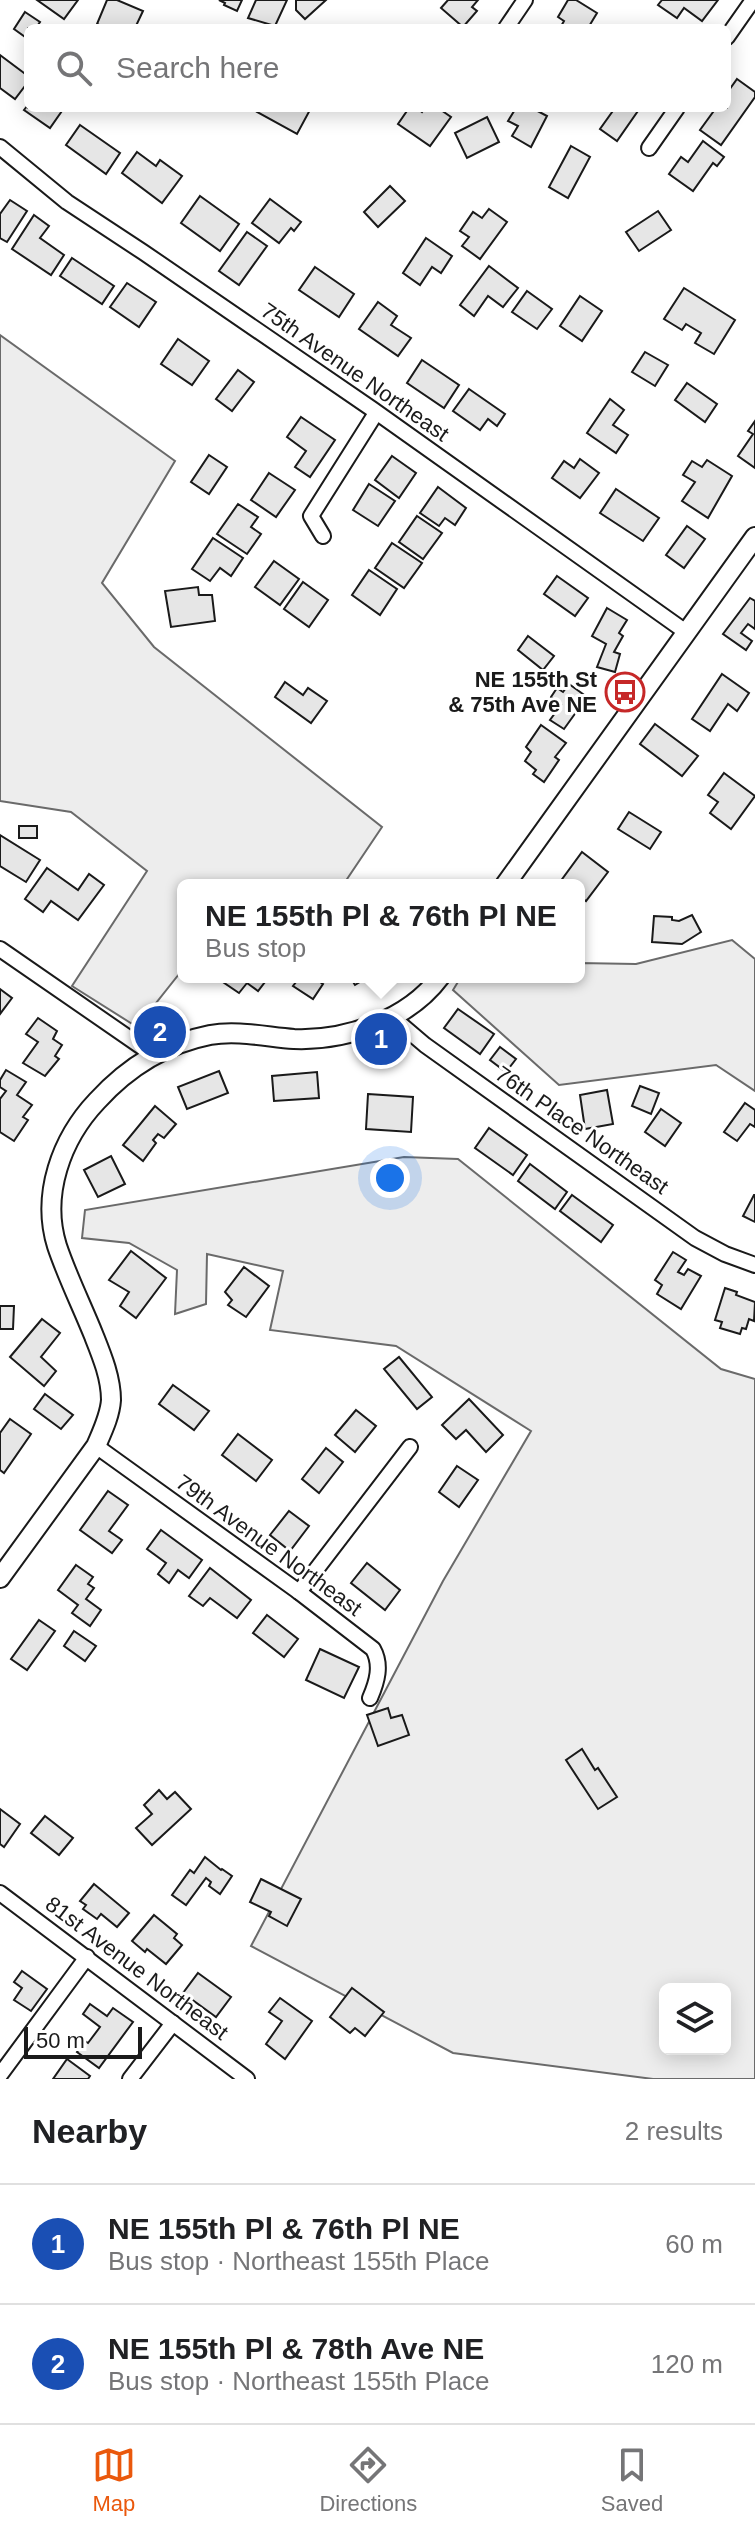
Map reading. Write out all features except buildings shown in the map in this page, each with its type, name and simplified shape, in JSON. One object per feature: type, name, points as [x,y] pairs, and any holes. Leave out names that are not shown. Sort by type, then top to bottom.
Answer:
[{"type":"street","points":[[509,24],[525,0]]},
{"type":"street","points":[[731,31],[753,0]]},
{"type":"street","points":[[649,148],[674,112]]},
{"type":"street","name":"75th Avenue Northeast","points":[[0,147],[67,202],[376,413],[686,632]]},
{"type":"street","points":[[323,536],[311,516],[376,413]]},
{"type":"street","points":[[509,879],[755,537]]},
{"type":"street","points":[[0,949],[152,1054]]},
{"type":"street","points":[[0,1578],[96,1446],[111,1402],[108,1377],[57,1245],[52,1218],[51,1191],[62,1153],[74,1129],[120,1077],[152,1054],[191,1039],[219,1033],[298,1039],[331,1038],[392,1017],[418,1000],[434,983]]},
{"type":"street","name":"76th Place Northeast","points":[[392,1017],[425,1045],[695,1238],[755,1265]]},
{"type":"street","name":"79th Avenue Northeast","points":[[96,1446],[373,1649],[378,1674],[370,1698]]},
{"type":"street","points":[[299,1592],[410,1447]]},
{"type":"street","name":"81st Avenue Northeast","points":[[0,1893],[247,2079]]},
{"type":"street","points":[[0,2075],[87,1957]]},
{"type":"street","points":[[130,2079],[173,2023]]},
{"type":"shaded area","points":[[0,335],[175,461],[102,583],[154,647],[382,827],[347,879],[177,879],[177,977],[137,1027],[72,986],[147,871],[71,812],[0,801]]},
{"type":"shaded area","points":[[732,940],[755,959],[755,1091],[716,1065],[559,1085],[453,990],[457,983],[585,983],[585,963],[636,964]]},
{"type":"shaded area","points":[[404,1157],[458,1159],[721,1369],[755,1379],[755,2079],[653,2079],[453,2053],[251,1946],[443,1581],[531,1431],[396,1346],[270,1330],[283,1271],[207,1254],[206,1304],[175,1314],[177,1270],[129,1243],[82,1238],[85,1210]]},
{"type":"place","name":"NE 155th St & 75th Ave NE","points":[[625,692]]},
{"type":"place","name":"NE 155th Pl & 78th Ave NE","points":[[160,1032]]},
{"type":"place","name":"NE 155th Pl & 76th Pl NE","points":[[381,1039]]}]
